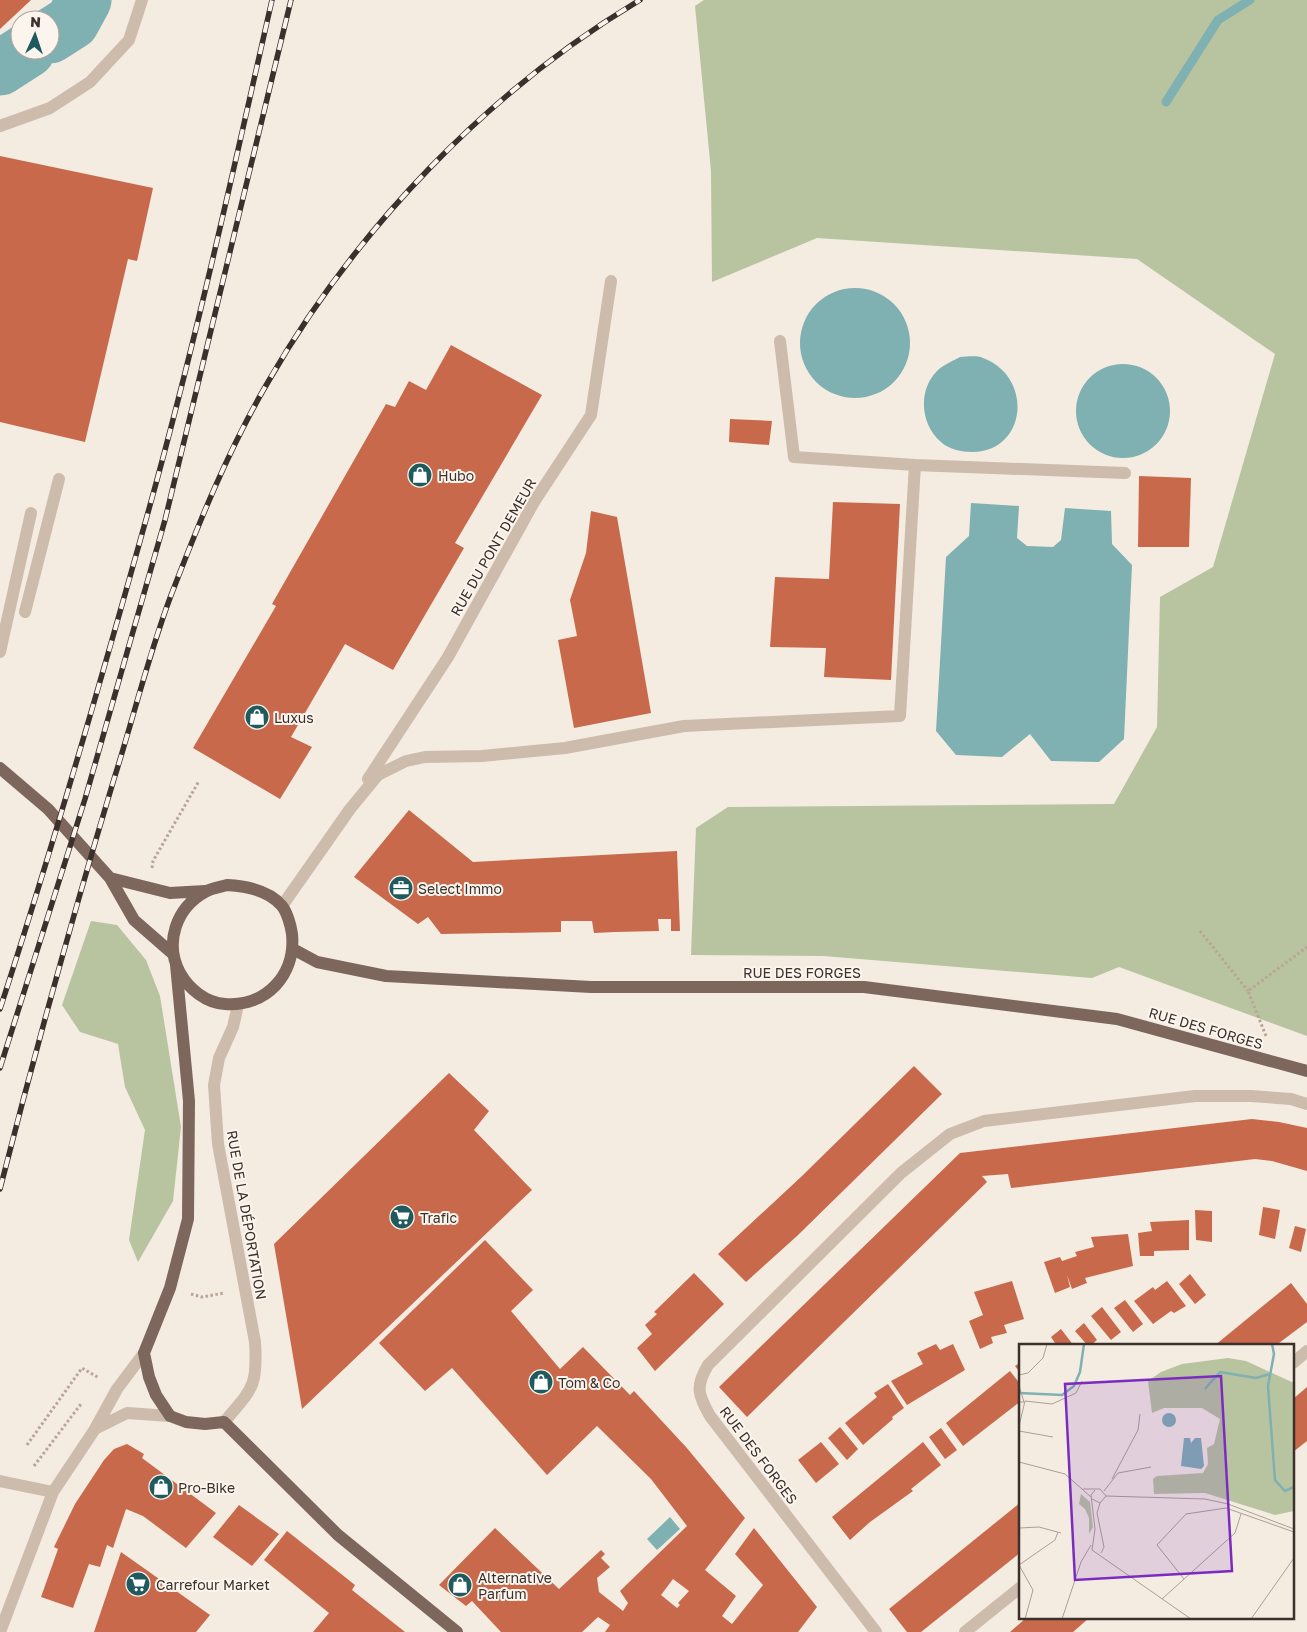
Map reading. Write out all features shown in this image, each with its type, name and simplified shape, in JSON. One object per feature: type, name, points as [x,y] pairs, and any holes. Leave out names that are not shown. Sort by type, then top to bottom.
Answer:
[{"type":"main road","points":[[0,768],[48,809],[110,878],[134,920],[175,960],[186,982],[200,996],[218,1004],[238,1005],[259,1000],[276,987],[288,970],[293,949],[291,928],[282,906],[267,895],[248,886],[227,884],[206,891],[170,893],[110,878]]},
{"type":"main road","points":[[206,891],[191,902],[179,917],[173,935],[189,1101],[188,1219],[170,1288],[144,1353],[149,1376],[156,1395],[170,1416],[186,1422],[204,1424],[224,1422],[338,1535],[457,1632]]},
{"type":"main road","name":"RUE DES FORGES","points":[[293,949],[317,962],[386,976],[591,987],[864,987],[1117,1018],[1307,1072]]},
{"type":"street","points":[[0,126],[50,108],[90,82],[129,40],[142,0]]},
{"type":"street","name":"RUE DU PONT DEMEUR","points":[[282,906],[350,809],[395,736],[448,657],[534,502],[591,415],[611,281]]},
{"type":"street","points":[[780,341],[794,457],[915,465],[1125,473]]},
{"type":"street","name":"RUE DU PONT DEMEUR","points":[[350,809],[378,775],[406,761],[566,748],[684,726],[900,716],[915,465]]},
{"type":"street","points":[[26,612],[59,479]]},
{"type":"street","points":[[0,652],[31,513]]},
{"type":"street","name":"RUE DE LA DÉPORTATION","points":[[224,1422],[250,1391],[257,1371],[255,1342],[218,1144],[214,1085],[219,1058],[233,1027],[238,1005]]},
{"type":"street","name":"RUE DES FORGES","points":[[876,1632],[710,1416],[700,1397],[699,1380],[708,1365],[902,1173],[950,1134],[984,1121],[1195,1096],[1251,1096],[1291,1099],[1307,1104]]},
{"type":"street","points":[[1294,1362],[1307,1352]]},
{"type":"street","points":[[0,1632],[53,1492],[95,1429],[117,1389],[144,1353]]},
{"type":"street","points":[[95,1429],[127,1413],[170,1416]]},
{"type":"street","points":[[0,1481],[53,1492]]},
{"type":"street","points":[[968,1631],[1019,1589]]},
{"type":"path","points":[[151,889],[153,861],[199,781]]},
{"type":"path","points":[[1200,932],[1248,991],[1276,1063]]},
{"type":"path","points":[[1248,991],[1307,946]]},
{"type":"path","points":[[170,1288],[202,1296],[245,1290]]},
{"type":"path","points":[[27,1445],[82,1368],[100,1379],[94,1386]]},
{"type":"path","points":[[20,1485],[82,1402]]},
{"type":"green space","points":[[704,0],[1307,0],[1307,1036],[1119,967],[1092,978],[823,956],[691,955],[696,828],[728,807],[1114,804],[1157,727],[1160,597],[1213,567],[1275,354],[1137,259],[817,238],[712,282],[711,171],[695,6]]},
{"type":"green space","points":[[91,921],[117,925],[146,960],[160,996],[181,1127],[173,1201],[138,1262],[129,1240],[145,1130],[125,1087],[118,1044],[80,1032],[62,1005]]},
{"type":"water","points":[[855,288],[876,292],[894,304],[906,322],[910,343],[906,364],[894,382],[876,394],[855,398],[834,394],[816,382],[804,364],[800,343],[804,322],[816,304],[834,292]]},
{"type":"water","points":[[960,357],[980,357],[999,367],[1011,381],[1016,396],[1017,412],[1013,427],[1004,440],[990,449],[968,452],[947,447],[934,435],[925,417],[924,397],[931,379],[939,369]]},
{"type":"water","points":[[1123,364],[1141,367],[1156,378],[1167,393],[1170,411],[1167,429],[1156,444],[1141,455],[1123,458],[1105,455],[1090,444],[1079,429],[1076,411],[1079,393],[1090,378],[1105,367]]},
{"type":"water","points":[[971,503],[1019,506],[1017,538],[1027,546],[1053,547],[1061,540],[1065,508],[1111,511],[1112,544],[1132,565],[1124,739],[1099,762],[1051,761],[1030,734],[1002,757],[956,755],[936,731],[946,557],[969,536]]},
{"type":"water","points":[[670,1517],[680,1529],[657,1550],[647,1539]]},
{"type":"building","points":[[0,0],[31,0],[20,10],[10,10],[10,20],[0,29]]},
{"type":"building","points":[[0,156],[153,188],[137,261],[128,259],[85,442],[0,422]]},
{"type":"building","name":"Hubo","points":[[451,345],[542,395],[455,543],[464,548],[393,670],[345,644],[291,737],[312,747],[280,799],[193,748],[276,606],[272,604],[386,404],[395,407],[409,381],[426,390]]},
{"type":"building","points":[[730,419],[772,421],[769,445],[729,442]]},
{"type":"building","points":[[1139,476],[1191,478],[1189,547],[1138,547]]},
{"type":"building","points":[[833,502],[900,504],[891,680],[824,677],[826,648],[770,647],[775,577],[829,579]]},
{"type":"building","points":[[591,511],[617,517],[651,713],[574,728],[558,640],[577,636],[570,600],[586,553]]},
{"type":"building","points":[[409,810],[473,862],[677,851],[680,931],[671,931],[671,919],[658,919],[659,931],[594,933],[592,921],[561,921],[561,932],[441,934],[428,917],[418,924],[354,877]]},
{"type":"building","points":[[914,1066],[942,1094],[797,1236],[746,1282],[718,1254],[802,1176]]},
{"type":"building","name":"Trafic","points":[[449,1073],[489,1111],[474,1130],[532,1190],[302,1409],[274,1244]]},
{"type":"building","points":[[1252,1119],[1307,1128],[1307,1171],[1272,1161],[1255,1159],[1011,1188],[1008,1174],[982,1176],[987,1182],[747,1417],[719,1387],[960,1153]]},
{"type":"building","points":[[1263,1207],[1280,1210],[1275,1239],[1259,1235]]},
{"type":"building","points":[[1195,1210],[1212,1211],[1212,1242],[1196,1240]]},
{"type":"building","points":[[1189,1220],[1189,1250],[1154,1251],[1154,1256],[1140,1256],[1138,1233],[1152,1231],[1150,1222]]},
{"type":"building","points":[[1295,1226],[1306,1229],[1301,1252],[1289,1248]]},
{"type":"building","points":[[1128,1234],[1133,1266],[1085,1278],[1087,1283],[1072,1289],[1067,1275],[1070,1287],[1055,1293],[1044,1262],[1060,1257],[1062,1261],[1077,1256],[1075,1252],[1094,1247],[1091,1237]]},
{"type":"building","points":[[485,1240],[533,1290],[511,1311],[560,1369],[583,1347],[630,1395],[634,1391],[686,1447],[745,1518],[705,1570],[736,1596],[722,1616],[732,1624],[763,1585],[735,1554],[754,1528],[817,1607],[798,1632],[605,1632],[610,1625],[598,1617],[582,1632],[501,1632],[472,1601],[466,1606],[439,1585],[495,1528],[559,1589],[601,1550],[605,1554],[601,1558],[610,1567],[597,1578],[599,1592],[623,1611],[628,1603],[620,1591],[687,1526],[651,1479],[597,1426],[547,1475],[452,1368],[425,1391],[379,1343]],"holes":[[[673,1579],[689,1591],[678,1603],[680,1605],[677,1608],[661,1595]]]},
{"type":"building","points":[[694,1273],[724,1304],[655,1371],[637,1348],[652,1334],[645,1325],[657,1314],[654,1312]]},
{"type":"building","points":[[1190,1274],[1206,1295],[1195,1304],[1179,1284]]},
{"type":"building","points":[[1012,1281],[1024,1319],[1004,1325],[1007,1333],[991,1337],[993,1343],[980,1349],[969,1321],[983,1315],[974,1292]]},
{"type":"building","points":[[1167,1281],[1186,1306],[1174,1313],[1171,1311],[1153,1324],[1134,1301],[1153,1287],[1155,1290]]},
{"type":"building","points":[[1291,1283],[1307,1304],[1307,1322],[1278,1344],[1216,1344]]},
{"type":"building","points":[[1125,1300],[1143,1324],[1133,1332],[1114,1308]]},
{"type":"building","points":[[1102,1307],[1121,1332],[1111,1340],[1091,1316]]},
{"type":"building","points":[[1084,1323],[1097,1340],[1092,1344],[1086,1344],[1075,1331]]},
{"type":"building","points":[[1061,1329],[1072,1344],[1056,1344],[1051,1337]]},
{"type":"building","points":[[936,1344],[940,1350],[953,1344],[965,1370],[907,1405],[891,1381],[923,1364],[917,1353]]},
{"type":"building","points":[[1019,1363],[1019,1371],[1015,1366]]},
{"type":"building","points":[[1010,1371],[1019,1382],[1019,1403],[963,1446],[946,1423]]},
{"type":"building","points":[[888,1384],[904,1408],[863,1445],[845,1423],[877,1397],[874,1393]]},
{"type":"building","points":[[1307,1387],[1307,1441],[1294,1451],[1294,1398]]},
{"type":"building","points":[[840,1427],[858,1449],[847,1460],[828,1438]]},
{"type":"building","points":[[941,1428],[957,1450],[945,1459],[929,1437]]},
{"type":"building","points":[[821,1442],[839,1464],[816,1483],[798,1460]]},
{"type":"building","points":[[923,1442],[941,1465],[911,1489],[913,1491],[870,1522],[850,1540],[832,1517]]},
{"type":"building","points":[[127,1444],[144,1454],[142,1458],[216,1513],[186,1548],[143,1516],[126,1509],[113,1548],[107,1545],[100,1567],[89,1564],[73,1608],[41,1597],[58,1549],[54,1547],[75,1504],[104,1460],[114,1449]]},
{"type":"building","points":[[1019,1504],[1019,1554],[921,1632],[907,1632],[889,1609]]},
{"type":"building","points":[[239,1505],[279,1534],[252,1566],[213,1537]]},
{"type":"building","points":[[287,1531],[355,1585],[352,1590],[405,1632],[313,1632],[329,1613],[264,1560]]},
{"type":"building","name":"Carrefour Market","points":[[121,1552],[210,1615],[196,1632],[94,1632]]},
{"type":"building","points":[[1024,1620],[1087,1620],[1073,1632],[1010,1632]]},
{"type":"waterway","points":[[60,30],[72,22],[84,0]]},
{"type":"waterway","points":[[1166,102],[1218,20],[1250,0]]},
{"type":"waterway","points":[[0,68],[12,60]]},
{"type":"railway","points":[[0,1009],[76,763],[165,452],[213,258],[272,0]]},
{"type":"railway","points":[[0,1068],[85,799],[165,520],[291,0]]},
{"type":"railway","points":[[0,1189],[69,932],[155,643],[170,598],[203,516],[253,408],[303,325],[342,271],[384,218],[430,168],[479,121],[530,77],[584,36],[640,0]]},
{"type":"place","name":"Hubo","points":[[420,475]]},
{"type":"place","name":"Luxus","points":[[257,717]]},
{"type":"place","name":"Select Immo","points":[[401,888]]},
{"type":"place","name":"Trafic","points":[[402,1217]]},
{"type":"place","name":"Tom & Co","points":[[541,1382]]},
{"type":"place","name":"Pro-Bike","points":[[161,1487]]},
{"type":"place","name":"Carrefour Market","points":[[138,1584]]},
{"type":"place","name":"Alternative Parfum","points":[[460,1585]]}]
